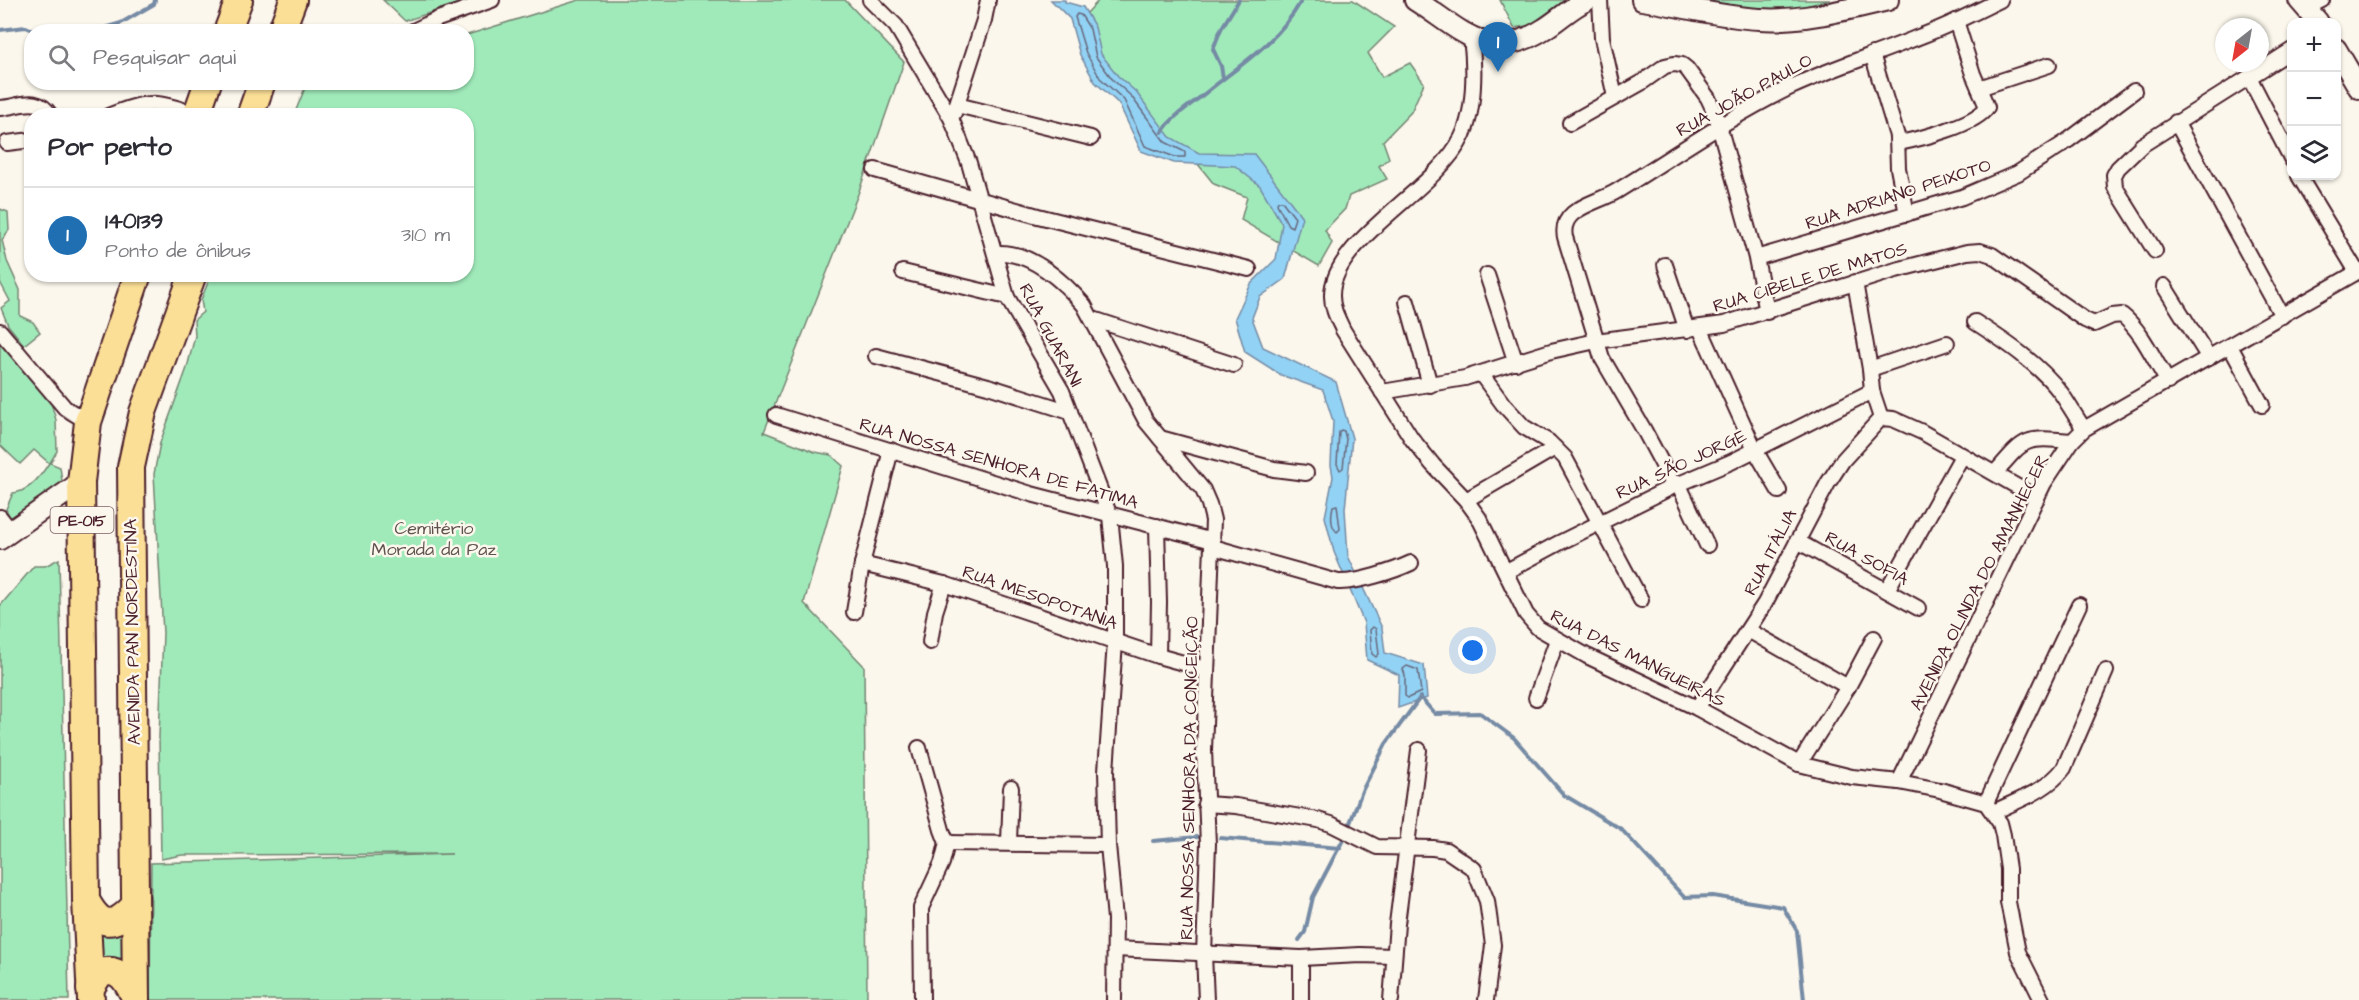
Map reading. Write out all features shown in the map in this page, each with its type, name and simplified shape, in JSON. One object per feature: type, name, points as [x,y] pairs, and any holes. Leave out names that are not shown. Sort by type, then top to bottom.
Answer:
[{"type":"highway","points":[[230,24],[239,0]]},
{"type":"highway","points":[[283,24],[293,0]]},
{"type":"highway","points":[[199,108],[205,90]]},
{"type":"highway","points":[[253,108],[259,90]]},
{"type":"highway","name":"PE-015","points":[[91,995],[86,900],[81,482],[88,422],[135,282]]},
{"type":"highway","name":"AVENIDA PAN NORDESTINA","points":[[136,999],[131,467],[133,450],[146,403],[190,282]]},
{"type":"highway","points":[[86,900],[93,913],[100,920],[109,923],[116,922],[125,916],[134,906]]},
{"type":"highway","points":[[91,995],[101,972],[109,970],[116,971],[127,983],[136,999]]},
{"type":"street","points":[[428,24],[492,0]]},
{"type":"street","name":"RUA GUARANI","points":[[870,0],[896,26],[954,112],[1007,297],[1052,372],[1110,516],[1114,566],[1115,642],[1106,771],[1115,949],[1114,1000]]},
{"type":"street","points":[[988,0],[984,20],[954,112],[1091,138]]},
{"type":"street","points":[[1415,0],[1471,38],[1490,44],[1525,40],[1587,0]]},
{"type":"street","points":[[1600,0],[1602,38],[1615,97]]},
{"type":"street","points":[[1642,0],[1693,11],[1763,20],[1814,14],[1888,0]]},
{"type":"street","name":"RUA JOÃO PAULO","points":[[1596,341],[1565,237],[1563,227],[1569,216],[1616,192],[1696,140],[1787,89],[1956,21],[2000,0]]},
{"type":"street","points":[[1899,143],[1932,137],[1984,111],[1987,107],[1956,21]]},
{"type":"street","name":"RUA DAS MANGUEIRAS","points":[[1471,38],[1474,80],[1463,136],[1421,187],[1355,245],[1338,268],[1332,297],[1334,311],[1343,330],[1412,439],[1479,518],[1507,571],[1526,614],[1538,628],[1557,640],[1697,708],[1799,764],[1852,777],[1899,782],[1940,790],[1990,807]]},
{"type":"street","points":[[2155,251],[2119,196],[2113,182],[2114,175],[2126,159],[2176,122],[2287,53]]},
{"type":"street","points":[[1872,54],[1899,143],[1898,168],[1907,214]]},
{"type":"street","points":[[2341,56],[2359,86]]},
{"type":"street","points":[[1570,123],[1641,83],[1665,66],[1682,65],[1708,98],[1720,127],[1756,258],[1767,312]]},
{"type":"street","points":[[1979,88],[2049,65]]},
{"type":"street","points":[[2249,77],[2287,150]]},
{"type":"street","name":"RUA ADRIANO PEIXOTO","points":[[1756,258],[1962,197],[2018,172],[2066,142],[2134,90]]},
{"type":"street","points":[[0,108],[35,102],[45,108]]},
{"type":"street","points":[[127,108],[134,105],[161,103],[176,108]]},
{"type":"street","points":[[2176,122],[2282,316]]},
{"type":"street","points":[[7,143],[24,141]]},
{"type":"street","points":[[875,171],[1038,216],[1249,269]]},
{"type":"street","points":[[2301,180],[2358,272]]},
{"type":"street","name":"RUA CIBELE DE MATOS","points":[[1382,392],[1481,374],[1551,351],[1596,341],[1724,324],[1935,259],[1980,251],[1992,255],[2085,320],[2094,324],[2112,316],[2122,315],[2129,320],[2138,333],[2168,382]]},
{"type":"street","name":"RUA NOSSA SENHORA DA CONCEIÇÃO","points":[[996,253],[1016,255],[1069,288],[1093,319],[1132,398],[1146,421],[1203,490],[1209,504],[1213,520],[1213,544],[1205,669],[1205,804],[1208,844],[1204,954],[1206,1000]]},
{"type":"street","points":[[1665,265],[1693,329],[1755,450],[1779,491]]},
{"type":"street","points":[[903,272],[1007,297]]},
{"type":"street","name":"AVENIDA OLINDA DO AMANHECER","points":[[1899,782],[2037,498],[2072,441],[2084,429],[2358,272]]},
{"type":"street","points":[[1487,275],[1516,363]]},
{"type":"street","points":[[1855,282],[1872,391],[1881,418],[1904,423],[2037,498]]},
{"type":"street","points":[[2164,286],[2209,358]]},
{"type":"street","points":[[1407,302],[1430,385]]},
{"type":"street","points":[[1093,319],[1234,365]]},
{"type":"street","points":[[1975,322],[2009,345],[2042,373],[2061,393],[2084,429]]},
{"type":"street","points":[[0,331],[60,402],[76,416],[88,422]]},
{"type":"street","points":[[1596,341],[1606,365],[1676,484],[1707,545]]},
{"type":"street","points":[[1870,369],[1947,343]]},
{"type":"street","points":[[2230,346],[2262,405]]},
{"type":"street","points":[[876,356],[988,386],[1070,412]]},
{"type":"street","points":[[1481,374],[1516,418],[1555,448],[1564,458],[1641,600]]},
{"type":"street","name":"RUA SÃO JORGE","points":[[1507,571],[1676,484],[1755,450],[1872,391]]},
{"type":"street","name":"RUA NOSSA SENHORA DE FATIMA","points":[[777,415],[1110,516],[1157,526],[1338,582],[1347,583],[1411,563]]},
{"type":"street","name":"RUA ITÁLIA","points":[[1697,708],[1776,584],[1810,513],[1843,460],[1881,418]]},
{"type":"street","points":[[1160,438],[1274,469],[1306,473]]},
{"type":"street","points":[[1995,473],[2019,445],[2032,439],[2072,441]]},
{"type":"street","points":[[1466,500],[1555,448]]},
{"type":"street","points":[[854,612],[862,564],[891,450]]},
{"type":"street","points":[[1887,590],[1962,456]]},
{"type":"street","points":[[4,529],[81,482]]},
{"type":"street","points":[[1157,526],[1158,657]]},
{"type":"street","name":"RUA SOFIA","points":[[1797,541],[1918,608]]},
{"type":"street","name":"RUA MESOPOTANIA","points":[[862,564],[944,584],[1158,657],[1205,669]]},
{"type":"street","points":[[930,642],[935,612],[944,584]]},
{"type":"street","points":[[1990,807],[2079,605]]},
{"type":"street","points":[[1748,630],[1848,687]]},
{"type":"street","points":[[1799,764],[1848,687],[1874,639]]},
{"type":"street","points":[[1536,698],[1557,640]]},
{"type":"street","points":[[1990,807],[2026,797],[2057,778],[2064,768],[2106,671]]},
{"type":"street","points":[[919,748],[947,843],[942,863],[921,908],[922,1000]]},
{"type":"street","points":[[1391,1000],[1394,956],[1419,750]]},
{"type":"street","points":[[1009,842],[1011,788]]},
{"type":"street","points":[[1205,804],[1236,806],[1318,820],[1377,847],[1446,850],[1474,869],[1487,901],[1493,945],[1486,1000]]},
{"type":"street","points":[[1990,807],[2000,823],[2006,848],[2008,902],[2018,952],[2042,1000]]},
{"type":"street","points":[[947,843],[1108,845]]},
{"type":"street","points":[[1115,949],[1301,958],[1394,956]]},
{"type":"street","points":[[1301,958],[1301,1000]]},
{"type":"green space","points":[[383,0],[469,0],[405,21]]},
{"type":"green space","name":"Cemitério Morada da Paz","points":[[579,0],[845,0],[904,62],[858,194],[764,432],[815,452],[831,455],[843,466],[804,603],[864,666],[867,1000],[150,1000],[151,863],[452,854],[182,855],[161,859],[159,737],[163,633],[154,474],[160,443],[187,368],[195,336],[194,320],[203,312],[201,300],[208,282],[474,282],[474,108],[297,108],[304,90],[474,90],[474,33]]},
{"type":"green space","points":[[1099,0],[1353,0],[1394,27],[1368,53],[1382,77],[1410,63],[1424,83],[1411,112],[1383,141],[1389,158],[1379,166],[1387,179],[1349,196],[1345,209],[1325,230],[1332,243],[1319,266],[1241,220],[1247,197],[1214,184],[1185,148],[1167,145],[1074,27]]},
{"type":"green space","points":[[1500,0],[1598,0],[1568,19],[1514,28]]},
{"type":"green space","points":[[1685,0],[1830,0],[1751,19]]},
{"type":"green space","points":[[0,209],[8,212],[9,230],[2,240],[7,261],[20,290],[20,316],[33,322],[40,332],[24,345],[8,325],[1,308],[10,301],[0,282]]},
{"type":"green space","points":[[0,331],[50,399],[56,420],[57,451],[50,463],[60,467],[63,488],[13,525],[6,509],[13,493],[29,486],[49,463],[34,450],[20,464],[0,445]]},
{"type":"green space","points":[[59,559],[69,1000],[0,1000],[0,606],[34,566],[45,566]]},
{"type":"green space","points":[[93,913],[123,917],[136,999],[101,972]]},
{"type":"water","points":[[1051,0],[1065,0],[1065,2],[1083,7],[1095,27],[1101,54],[1118,76],[1136,92],[1170,137],[1199,153],[1254,154],[1302,217],[1285,279],[1260,297],[1252,318],[1263,347],[1336,382],[1352,438],[1345,509],[1348,556],[1382,628],[1385,653],[1424,665],[1427,698],[1398,708],[1399,675],[1367,660],[1364,623],[1334,552],[1325,517],[1333,477],[1331,465],[1333,421],[1323,390],[1281,375],[1245,352],[1235,318],[1251,284],[1276,259],[1282,224],[1260,186],[1235,166],[1174,163],[1141,151],[1119,104],[1095,82],[1080,55],[1070,19]]},
{"type":"waterway","points":[[118,24],[154,4],[155,0]]},
{"type":"waterway","points":[[1223,78],[1221,66],[1213,49],[1221,29],[1239,0]]},
{"type":"waterway","points":[[1162,132],[1181,112],[1269,42],[1300,3]]},
{"type":"waterway","points":[[0,30],[24,27]]},
{"type":"waterway","points":[[1420,697],[1435,714],[1480,713],[1514,738],[1564,795],[1621,829],[1684,897],[1713,896],[1783,907],[1797,931],[1804,1000]]},
{"type":"waterway","points":[[1350,823],[1362,791],[1386,744],[1419,699]]},
{"type":"waterway","points":[[1153,841],[1198,837]]},
{"type":"waterway","points":[[1220,838],[1340,848]]},
{"type":"waterway","points":[[1299,940],[1305,932],[1313,897],[1344,838]]},
{"type":"place","name":"140139","points":[[1498,72]]}]
